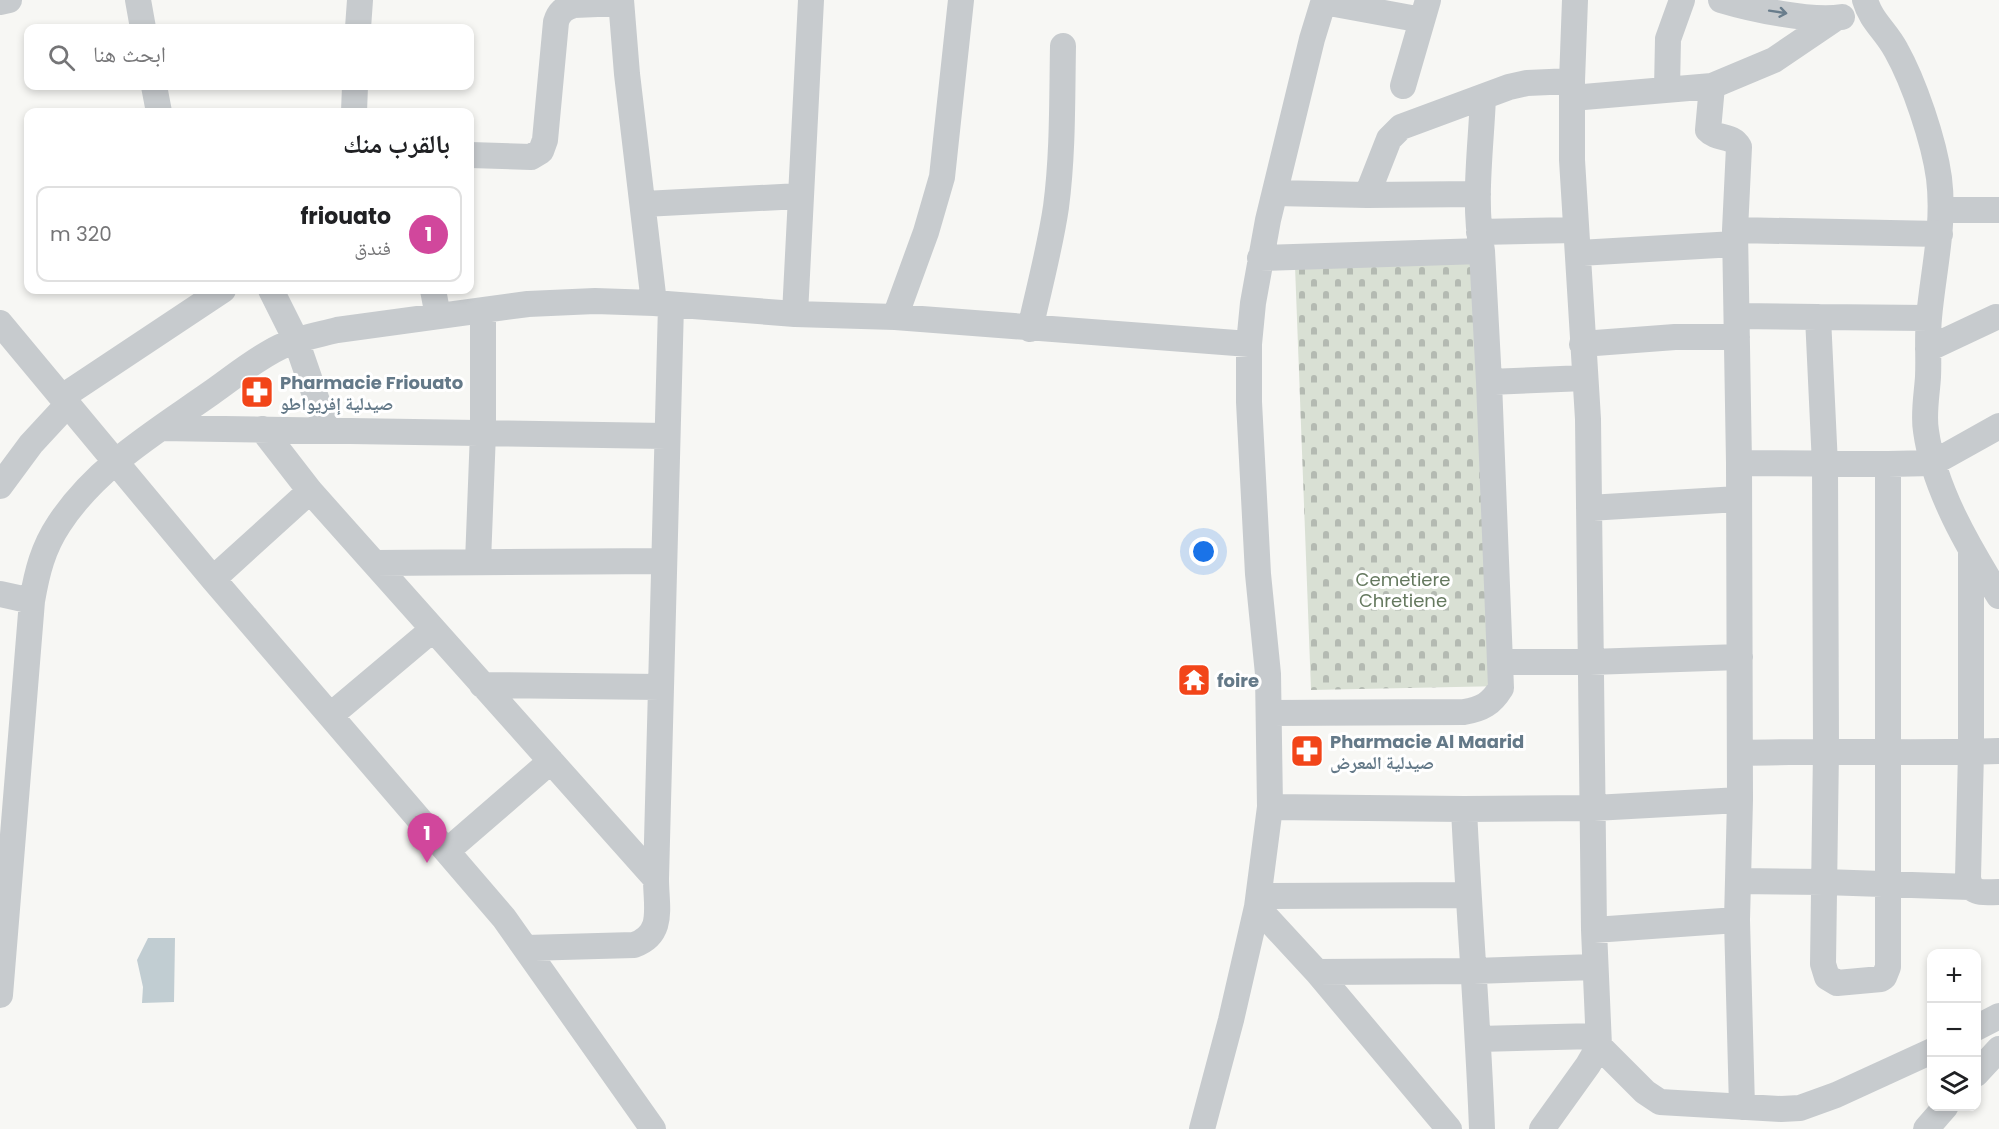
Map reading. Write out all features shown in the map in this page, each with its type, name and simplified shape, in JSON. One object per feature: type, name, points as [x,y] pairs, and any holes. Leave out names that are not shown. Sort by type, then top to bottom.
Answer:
[{"type":"street","points":[[0,2],[9,0]]},
{"type":"street","points":[[138,0],[142,24]]},
{"type":"street","points":[[358,24],[360,0]]},
{"type":"street","points":[[795,314],[811,0]]},
{"type":"street","points":[[895,317],[926,232],[942,177],[961,0]]},
{"type":"street","points":[[1542,1129],[1588,1065],[1598,1041],[1594,930],[1588,419],[1577,241],[1572,89],[1575,0]]},
{"type":"street","points":[[1667,89],[1668,39],[1682,0]]},
{"type":"street","points":[[1721,0],[1775,12],[1836,18]]},
{"type":"street","points":[[1202,1129],[1231,1020],[1258,901],[1270,807],[1270,713],[1256,551],[1249,402],[1249,344],[1260,258],[1312,39],[1324,1],[1425,10],[1403,86]]},
{"type":"street","points":[[474,155],[531,157],[541,151],[545,140],[558,16],[574,5],[621,2],[627,74],[644,204],[663,304],[666,436],[656,923],[649,938],[643,942],[625,946],[526,948]]},
{"type":"street","points":[[1366,195],[1385,148],[1396,130],[1483,97],[1518,84],[1572,89],[1667,89],[1712,86],[1774,60],[1836,18],[1867,7],[1907,71],[1933,150],[1939,177],[1940,222],[1929,318],[1925,429],[1933,463],[1971,552],[1999,596]]},
{"type":"street","points":[[1030,329],[1056,206],[1063,46]]},
{"type":"street","points":[[1712,86],[1708,130],[1711,134],[1732,139],[1739,147],[1735,237],[1740,657],[1737,920],[1742,1107]]},
{"type":"street","points":[[155,90],[158,108]]},
{"type":"street","points":[[354,108],[355,90]]},
{"type":"street","points":[[1270,713],[1464,712],[1488,704],[1501,688],[1489,382],[1478,194],[1483,97]]},
{"type":"street","points":[[1275,193],[1478,194]]},
{"type":"street","points":[[644,204],[800,196]]},
{"type":"street","points":[[1260,258],[1480,241],[1735,237],[1940,222],[1999,210]]},
{"type":"street","points":[[0,486],[65,400],[217,294]]},
{"type":"street","points":[[273,294],[296,340],[327,430]]},
{"type":"street","points":[[434,294],[438,316]]},
{"type":"street","points":[[0,995],[6,833],[32,601],[40,561],[47,543],[60,522],[91,484],[116,461],[252,364],[296,340],[337,330],[561,301],[663,304],[795,314],[895,317],[1249,344]]},
{"type":"street","points":[[478,562],[483,432],[483,311]]},
{"type":"street","points":[[1582,344],[1675,337],[1737,326],[1818,318],[1929,318]]},
{"type":"street","points":[[1818,318],[1825,465],[1826,750],[1823,964],[1827,977],[1837,983],[1874,981],[1884,977],[1887,972],[1888,464]]},
{"type":"street","points":[[1928,348],[1998,318]]},
{"type":"street","points":[[0,323],[213,579],[447,851],[526,948],[653,1129]]},
{"type":"street","points":[[1489,382],[1585,378]]},
{"type":"street","points":[[1739,463],[1825,465],[1933,463],[1999,426]]},
{"type":"street","points":[[161,428],[666,436]]},
{"type":"street","points":[[262,429],[310,491],[656,879]]},
{"type":"street","points":[[213,579],[310,491]]},
{"type":"street","points":[[1589,508],[1738,499]]},
{"type":"street","points":[[1970,887],[1968,878],[1971,752],[1971,552]]},
{"type":"street","points":[[375,563],[664,561]]},
{"type":"street","points":[[0,594],[32,601]]},
{"type":"street","points":[[331,715],[432,630]]},
{"type":"street","points":[[1500,662],[1590,662],[1740,657]]},
{"type":"street","points":[[482,685],[660,687]]},
{"type":"street","points":[[1740,753],[1826,750],[1888,753],[1999,751]]},
{"type":"street","points":[[447,851],[550,761]]},
{"type":"street","points":[[1270,807],[1594,808],[1740,800]]},
{"type":"street","points":[[1464,809],[1479,1040],[1482,1129]]},
{"type":"street","points":[[1738,881],[1970,887],[1979,893],[1999,892]]},
{"type":"street","points":[[1258,901],[1468,895]]},
{"type":"street","points":[[1258,901],[1449,1129]]},
{"type":"street","points":[[1594,930],[1737,920]]},
{"type":"street","points":[[1317,972],[1474,971],[1595,967]]},
{"type":"street","points":[[1981,1026],[1999,1016]]},
{"type":"street","points":[[1479,1040],[1598,1041],[1646,1092],[1660,1102],[1791,1109],[1845,1091],[1927,1053]]},
{"type":"street","points":[[1981,1069],[1999,1049]]},
{"type":"street","points":[[1926,1129],[1943,1111]]},
{"type":"green space","name":"Cemetiere Chretiene","points":[[1486,256],[1504,686],[1311,690],[1295,266]]},
{"type":"shaded area","points":[[148,938],[175,938],[174,1002],[142,1003],[143,987],[137,960]]},
{"type":"place","name":"Pharmacie Friouato صيدلية إفريواطو","points":[[257,392]]},
{"type":"place","name":"foire","points":[[1194,680]]},
{"type":"place","name":"Pharmacie Al Maarid صيدلية المعرض","points":[[1307,751]]},
{"type":"place","name":"friouato","points":[[427,863]]}]
